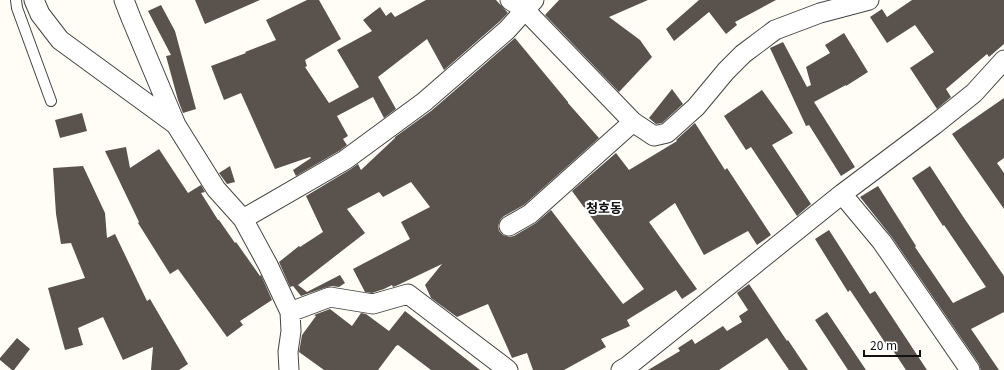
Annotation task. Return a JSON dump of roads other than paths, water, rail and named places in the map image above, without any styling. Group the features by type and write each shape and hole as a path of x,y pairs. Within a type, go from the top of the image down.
{"street":[{"path":"34,0 40,14 60,40 176,125"},
{"path":"124,0 176,125 216,189 242,219 268,265 290,312 291,331 288,352 289,370"},
{"path":"242,219 345,160 424,102 507,30 523,3 633,122 654,136 667,133 696,107 726,71 743,54 775,30 820,13 869,0"},
{"path":"621,370 628,366 842,194 974,93 1004,60"},
{"path":"509,226 530,214 633,122"},
{"path":"842,194 882,242 970,370"},
{"path":"290,312 330,297 374,304 408,294 508,370"}],"lane":[{"path":"16,0 17,8 51,101"}],"district":[{"name":"청호동","path":"604,208"}]}
